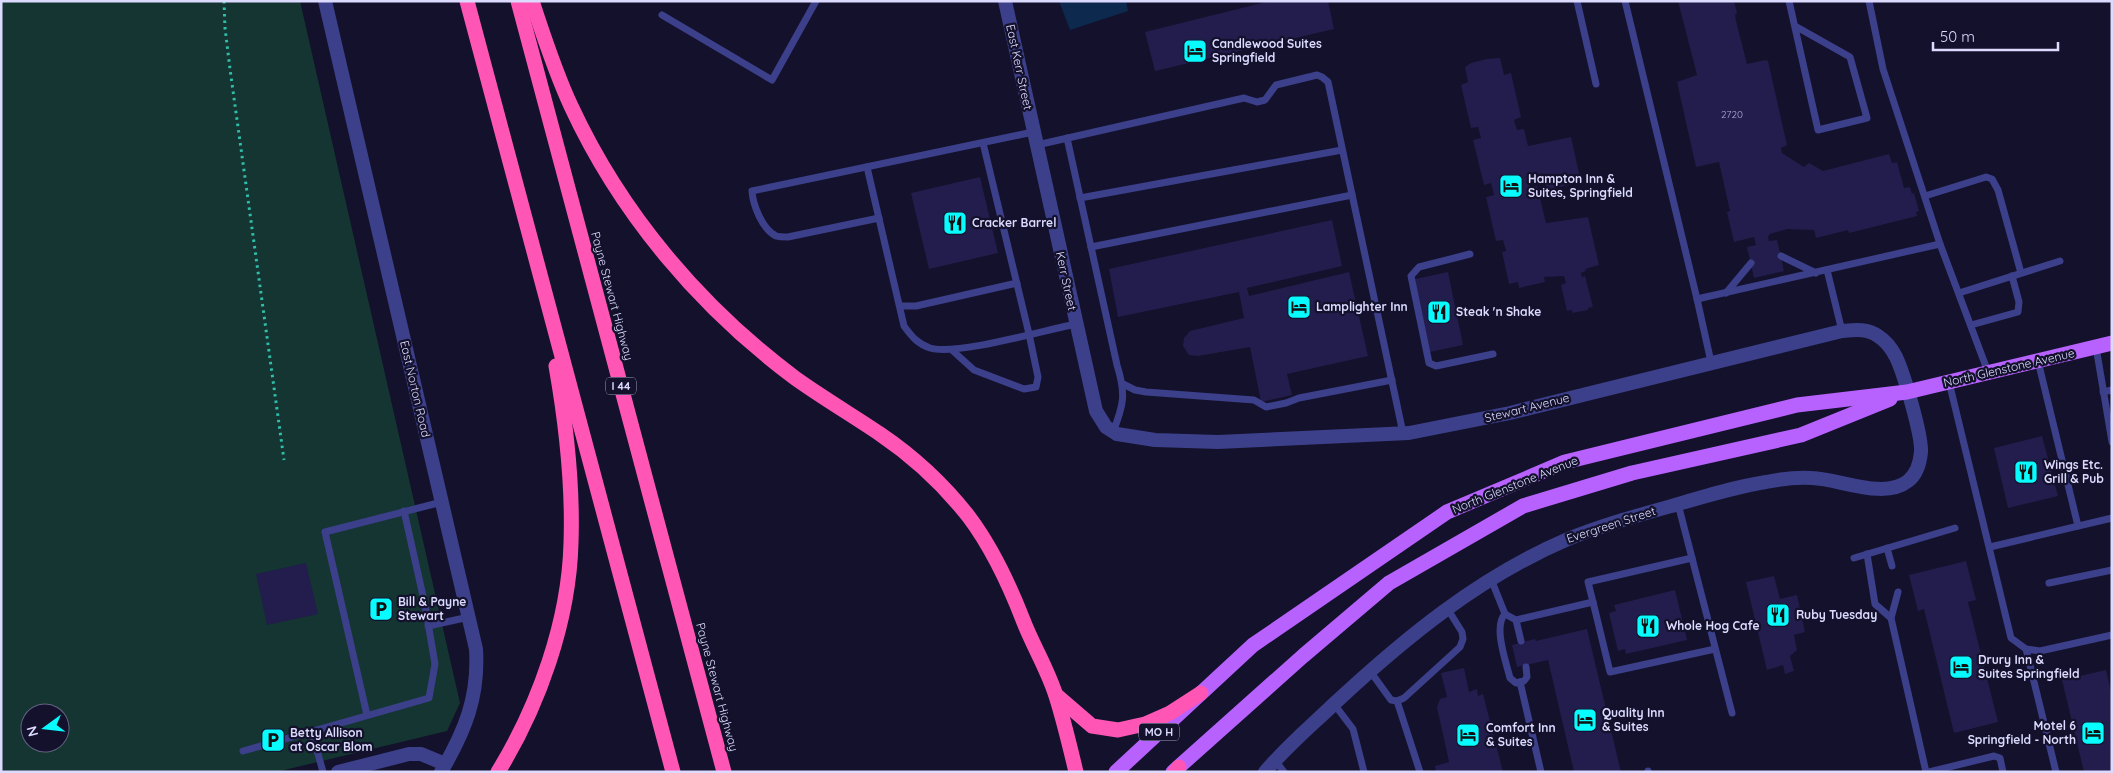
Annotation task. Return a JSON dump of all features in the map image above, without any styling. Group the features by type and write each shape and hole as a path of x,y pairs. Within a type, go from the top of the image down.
{"highway":[{"path":"467,1 673,772"},
{"name":"Payne Stewart Highway","path":"518,1 724,772"},
{"path":"532,1 557,73 586,136 621,196 663,254 712,307 766,356 826,400 900,448 931,475 954,499 983,536 1006,577 1056,695 1076,772"},
{"path":"498,772 526,721 548,662 563,603 571,545 568,468 557,375 541,283 516,186"},
{"path":"1056,695 1092,726 1118,730 1145,724 1170,713 1201,693"}],"main road":[{"name":"North Glenstone Avenue","path":"1116,772 1253,645 1447,512 1565,462 1797,405 1907,392 2112,343"},
{"name":"North Glenstone Avenue","path":"1176,770 1303,656 1390,583 1523,506 1632,473 1801,436 1907,392"}],"street":[{"name":"East Norton Road","path":"325,1 469,617 477,664 474,697 460,736 443,768"},
{"name":"East Kerr Street","path":"1005,1 1035,139"},
{"name":"Kerr Street","path":"1035,139 1096,411 1110,430"},
{"name":"Stewart Avenue","path":"1110,430 1124,437 1186,442 1403,433 1436,429 1510,413 1842,331 1859,330 1869,332 1886,343 1897,359 1907,392"},
{"name":"Evergreen Street","path":"1265,772 1275,760 1334,704 1410,636 1447,608 1490,580 1524,560 1567,540 1612,523 1752,484 1792,479 1828,480 1878,490 1899,486 1915,473 1921,451 1919,434 1907,392"},
{"path":"338,772 409,754 421,754 443,768"}],"lane":[{"path":"662,15 772,80 816,1"},
{"path":"1577,1 1596,84"},
{"path":"1625,1 1711,362"},
{"path":"1788,1 1818,130 1866,118 1850,57 1794,26"},
{"path":"1869,1 1883,69 1940,244 1988,373"},
{"path":"879,218 788,237 776,236 766,228 753,201 752,191 983,143 1067,138 1244,98 1257,102 1265,100 1270,96 1276,85 1317,75 1322,77 1328,82 1403,433"},
{"path":"1067,138 1117,365 1123,384 1122,408 1110,430"},
{"path":"953,351 974,370 1024,389 1036,387 1038,377 1029,334 983,143"},
{"path":"1080,198 1342,150"},
{"path":"867,167 904,326 915,341 931,349 953,351 1076,324"},
{"path":"1925,196 1986,177 1992,179 1998,190 2021,273"},
{"path":"1091,247 1352,195"},
{"path":"1697,299 1940,244"},
{"path":"1470,254 1419,267 1411,276 1428,363 1436,366 1493,354"},
{"path":"1781,256 1816,273"},
{"path":"1958,292 2060,261"},
{"path":"1726,293 1751,263"},
{"path":"1827,270 1842,331"},
{"path":"1971,325 2018,312 2019,302 2012,276"},
{"path":"900,306 916,306 1017,283"},
{"path":"2096,347 2103,392 2109,410 2112,442"},
{"path":"2038,361 2078,526"},
{"path":"1123,384 1135,390 1146,392 1254,400 1266,407 1286,403 1298,398 1392,380"},
{"path":"1949,382 2011,638 2026,648 2040,651 2112,634"},
{"path":"2103,392 2112,390"},
{"path":"367,715 325,532 442,502"},
{"path":"1678,504 1732,713"},
{"path":"243,751 429,698 435,664 404,511"},
{"path":"1990,548 2112,518"},
{"path":"1854,558 1955,528"},
{"path":"1887,548 1892,566"},
{"path":"1867,554 1875,604 1891,618"},
{"path":"1692,558 1588,582 1610,672 1716,649"},
{"path":"2048,584 2112,570"},
{"path":"1490,580 1506,614 1516,620 1593,602"},
{"path":"1898,592 1891,618 1928,772 1994,756 2000,758 2003,772"},
{"path":"1370,671 1391,700 1397,701 1404,698 1460,647 1464,639 1462,632 1447,608"},
{"path":"1506,614 1499,623 1510,678 1516,683 1520,682 1527,677 1526,668"},
{"path":"428,626 469,617"},
{"path":"1516,620 1521,641"},
{"path":"2026,648 2056,772"},
{"path":"1520,682 1541,772"},
{"path":"1397,701 1420,772"},
{"path":"1334,704 1353,728 1364,772"},
{"path":"312,732 323,772"},
{"path":"1275,760 1284,772"}],"path":[{"path":"224,1 224,22 230,69 284,460"}],"green space":[{"path":"1,1 300,1 460,703 447,731 276,772 1,772"}],"water":[{"path":"1059,1 1126,1 1128,11 1070,30"}],"building":[{"name":"Candlewood Suites Springfield","path":"1270,1 1328,1 1334,29 1155,71 1145,32"},
{"path":"1678,1 1734,1 1737,13 1735,15 1736,21 1747,64 1768,61 1787,145 1781,148 1782,153 1804,167 1809,163 1823,171 1889,154 1892,163 1897,162 1904,188 1910,187 1912,194 1914,193 1919,211 1916,212 1917,216 1849,233 1848,230 1816,238 1814,230 1787,229 1770,234 1768,237 1769,241 1777,240 1784,271 1754,278 1747,247 1756,245 1754,237 1734,242 1727,212 1730,211 1719,162 1696,167 1677,82 1697,75"},
{"name":"Hampton Inn & Suites, Springfield","path":"1500,58 1504,75 1511,73 1521,117 1514,120 1517,130 1524,129 1528,146 1571,137 1581,182 1547,190 1545,182 1539,183 1537,172 1527,174 1530,187 1537,186 1546,223 1588,217 1599,265 1585,269 1586,271 1581,273 1582,277 1585,276 1593,307 1588,308 1588,310 1572,313 1572,310 1567,311 1561,285 1566,283 1564,276 1544,277 1545,282 1519,288 1518,282 1509,284 1502,252 1506,251 1503,240 1496,241 1486,197 1494,195 1491,183 1484,185 1473,140 1481,138 1478,127 1471,128 1461,85 1468,82 1465,67 1471,63"},
{"name":"Cracker Barrel","path":"980,177 998,253 929,269 911,193"},
{"name":"Lamplighter Inn","path":"1332,220 1342,266 1247,288 1249,296 1349,272 1368,356 1287,374 1292,395 1261,402 1250,347 1198,356 1189,355 1183,346 1184,338 1190,331 1244,318 1239,292 1118,317 1109,269"},
{"name":"Steak 'n Shake","path":"1448,272 1463,345 1430,352 1415,279"},
{"name":"Wings Etc. Grill & Pub","path":"2042,436 2058,496 2008,508 1994,448"},
{"name":"Drury Inn & Suites Springfield","path":"1966,561 1976,600 1968,602 1998,722 1954,733 1924,609 1918,611 1909,575"},
{"path":"306,563 318,614 267,625 256,574"},
{"name":"Ruby Tuesday","path":"1774,576 1780,599 1797,595 1805,632 1794,635 1797,650 1790,656 1794,671 1785,674 1783,665 1767,670 1746,582"},
{"name":"Whole Hog Cafe","path":"1675,590 1687,640 1626,654 1625,649 1618,651 1609,613 1616,611 1614,605"},
{"name":"Quality Inn & Suites","path":"1587,629 1621,772 1574,772 1548,660 1517,667 1512,645"},
{"name":"Comfort Inn & Suites","path":"1464,668 1469,692 1477,689 1478,696 1483,694 1503,772 1436,772 1435,766 1449,762 1437,707 1440,699 1447,697 1441,673"},
{"name":"Motel 6 Springfield - North","path":"2106,670 2112,695 2112,772 2084,772 2062,680"}],"place":[{"name":"Candlewood Suites Springfield","path":"1195,51"},
{"name":"Hampton Inn & Suites, Springfield","path":"1511,186"},
{"name":"Cracker Barrel","path":"955,223"},
{"name":"Lamplighter Inn","path":"1299,307"},
{"name":"Steak 'n Shake","path":"1439,312"},
{"name":"Wings Etc. Grill & Pub","path":"2026,472"},
{"name":"Bill & Payne Stewart","path":"381,609"},
{"name":"Ruby Tuesday","path":"1778,615"},
{"name":"Whole Hog Cafe","path":"1648,626"},
{"name":"Drury Inn & Suites Springfield","path":"1961,667"},
{"name":"Quality Inn & Suites","path":"1585,720"},
{"name":"Motel 6 Springfield - North","path":"2093,733"},
{"name":"Comfort Inn & Suites","path":"1468,735"},
{"name":"Betty Allison at Oscar Blom","path":"273,740"}]}
